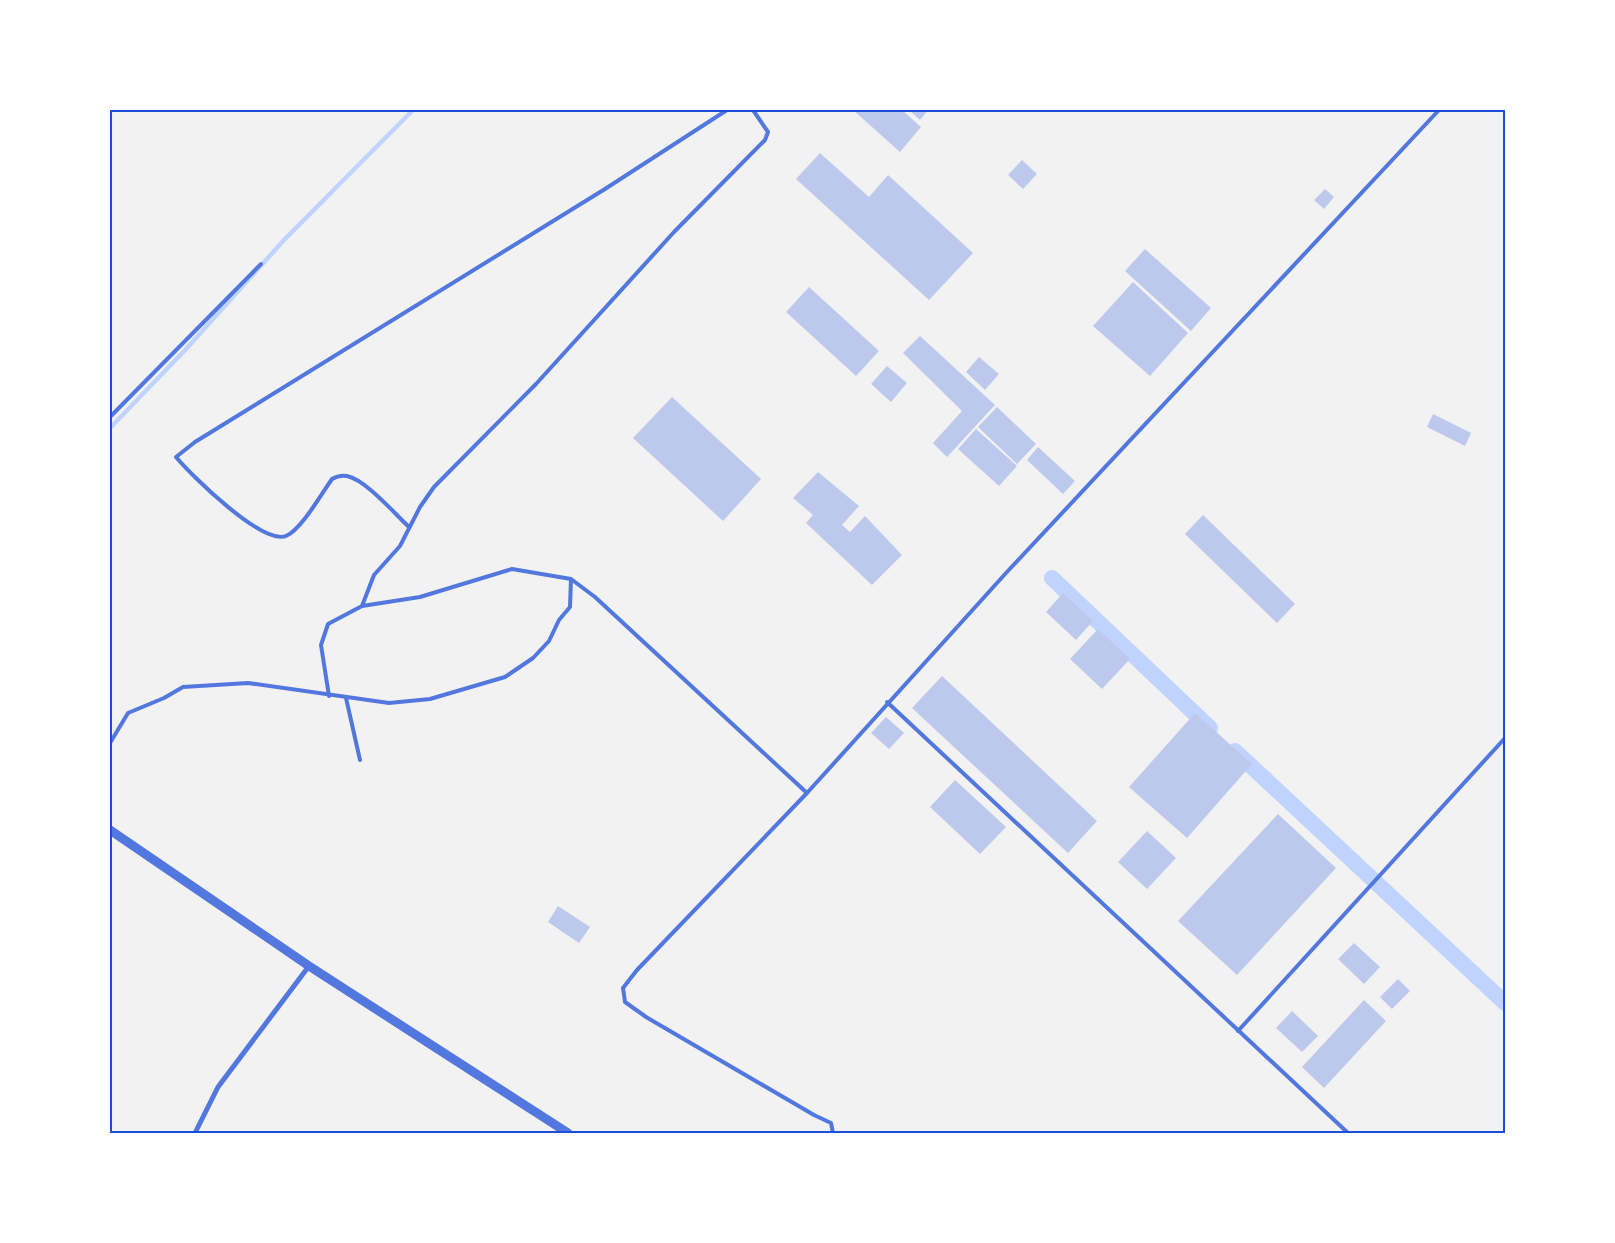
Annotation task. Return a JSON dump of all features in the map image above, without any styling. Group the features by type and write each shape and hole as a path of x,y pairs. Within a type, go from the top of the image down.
{"street":[{"path":"110,830 309,966 568,1133"},
{"path":"195,1133 218,1087 309,966"}],"lane":[{"path":"409,527 361,482 348,476 339,476 332,479 295,531 285,536 269,534 232,510 195,479 176,456 195,442 597,194 727,110"},
{"path":"362,606 374,576 400,546 409,527 434,487 536,384 674,232 765,140 768,132 753,110"},
{"path":"833,1133 831,1122 814,1115 625,1002 623,988 637,970 807,793 887,702 1006,573 1440,110"},
{"path":"110,417 261,264"},
{"path":"329,696 321,646 328,624 362,606 420,597 512,569 571,579 595,597 807,793"},
{"path":"110,743 128,713 164,698 183,687 248,684 389,703 430,699 505,677 518,670 533,658 549,641 559,620 570,607 571,579"},
{"path":"346,698 360,760"},
{"path":"887,702 1348,1133"},
{"path":"1238,1031 1505,738"}],"building":[{"path":"853,110 902,110 921,127 900,152"},
{"path":"909,110 928,110 920,120"},
{"path":"820,153 869,197 888,175 973,253 929,300 796,179"},
{"path":"1022,160 1037,174 1023,189 1008,175"},
{"path":"1325,189 1334,197 1324,209 1314,200"},
{"path":"1145,249 1211,308 1191,331 1125,271"},
{"path":"1133,282 1188,333 1150,376 1093,326"},
{"path":"809,287 879,351 856,376 786,312"},
{"path":"920,336 995,405 947,457 933,443 962,411 903,353"},
{"path":"979,357 999,374 985,390 966,372"},
{"path":"887,366 907,383 891,402 871,384"},
{"path":"672,397 761,479 723,521 633,438"},
{"path":"997,407 1036,444 1017,464 978,427"},
{"path":"1433,414 1471,433 1465,446 1427,427"},
{"path":"976,429 1017,466 999,486 958,449"},
{"path":"1038,447 1075,481 1063,494 1027,460"},
{"path":"818,472 859,506 842,525 850,532 865,516 902,555 872,585 806,523 813,515 793,498"},
{"path":"1203,515 1295,604 1277,623 1185,534"},
{"path":"1063,593 1093,621 1076,640 1046,612"},
{"path":"1098,629 1130,659 1102,689 1070,659"},
{"path":"942,676 1097,821 1068,853 912,708"},
{"path":"1195,713 1252,764 1187,838 1129,787"},
{"path":"886,717 904,733 889,749 871,733"},
{"path":"955,780 1006,827 980,854 930,807"},
{"path":"1278,814 1336,868 1237,975 1178,921"},
{"path":"1147,831 1176,858 1147,889 1118,862"},
{"path":"558,906 590,927 579,943 548,922"},
{"path":"1354,943 1380,967 1364,984 1338,959"},
{"path":"1398,979 1410,991 1392,1009 1380,997"},
{"path":"1364,1000 1386,1021 1324,1088 1302,1067"},
{"path":"1292,1011 1318,1036 1302,1052 1276,1028"}],"waterway":[{"path":"110,428 187,348 284,240 413,110"},
{"path":"1052,578 1210,728"},
{"path":"1235,751 1505,1003"}]}
